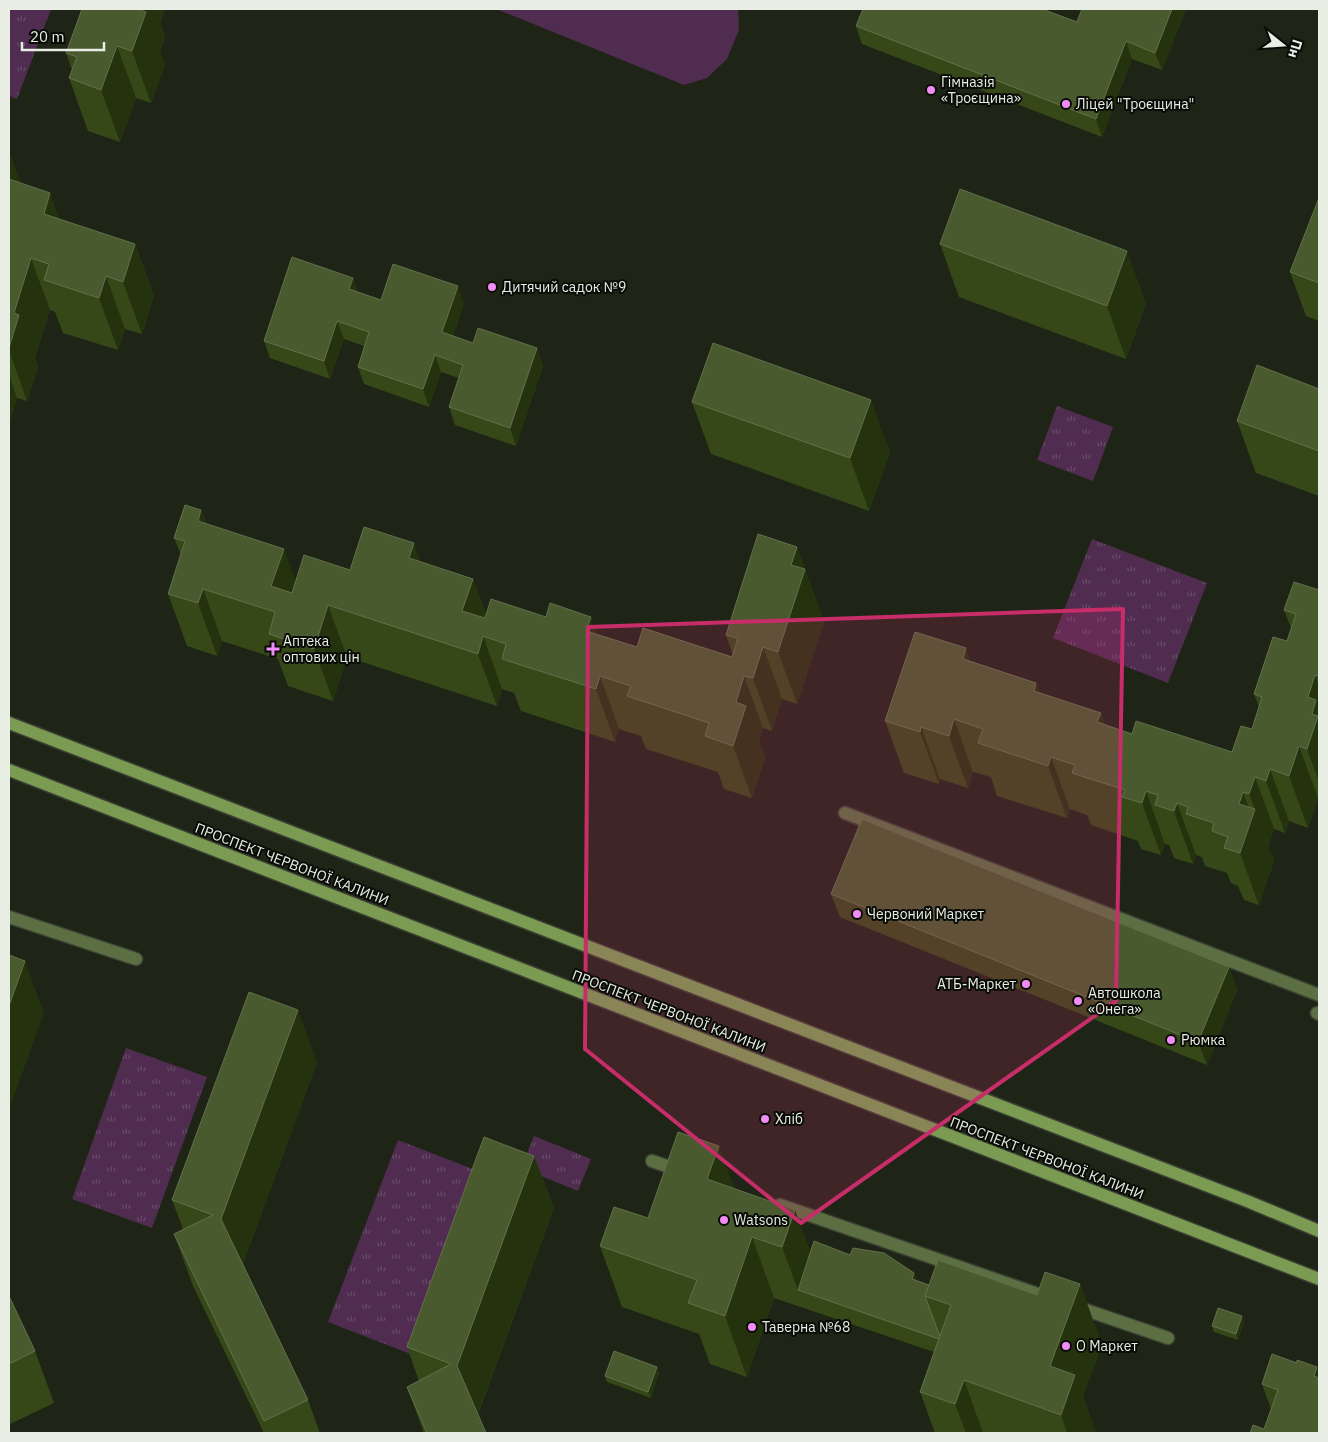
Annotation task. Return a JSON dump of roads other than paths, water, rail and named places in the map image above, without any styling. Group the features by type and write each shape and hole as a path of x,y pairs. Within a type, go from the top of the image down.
{"main road":[{"path":"9,723 1319,1230"},
{"name":"ПРОСПЕКТ ЧЕРВОНОЇ КАЛИНИ","path":"9,770 1319,1279"}],"lane":[{"path":"845,813 1319,995"},
{"path":"9,916 136,959"},
{"path":"652,1161 689,1174"},
{"path":"764,1200 1168,1338"}],"place":[{"name":"Гімназія «Троєщина»","path":"931,90"},
{"name":"Ліцей \"Троєщина\"","path":"1066,104"},
{"name":"Дитячий садок №9","path":"492,287"},
{"name":"Аптека оптових цін","path":"273,649"},
{"name":"Червоний Маркет","path":"857,914"},
{"name":"АТБ-Маркет","path":"1026,984"},
{"name":"Автошкола «Онега»","path":"1078,1001"},
{"name":"Рюмка","path":"1171,1040"},
{"name":"Хліб","path":"765,1119"},
{"name":"Watsons","path":"724,1220"},
{"name":"Таверна №68","path":"752,1327"},
{"name":"О Маркет","path":"1066,1346"}]}
